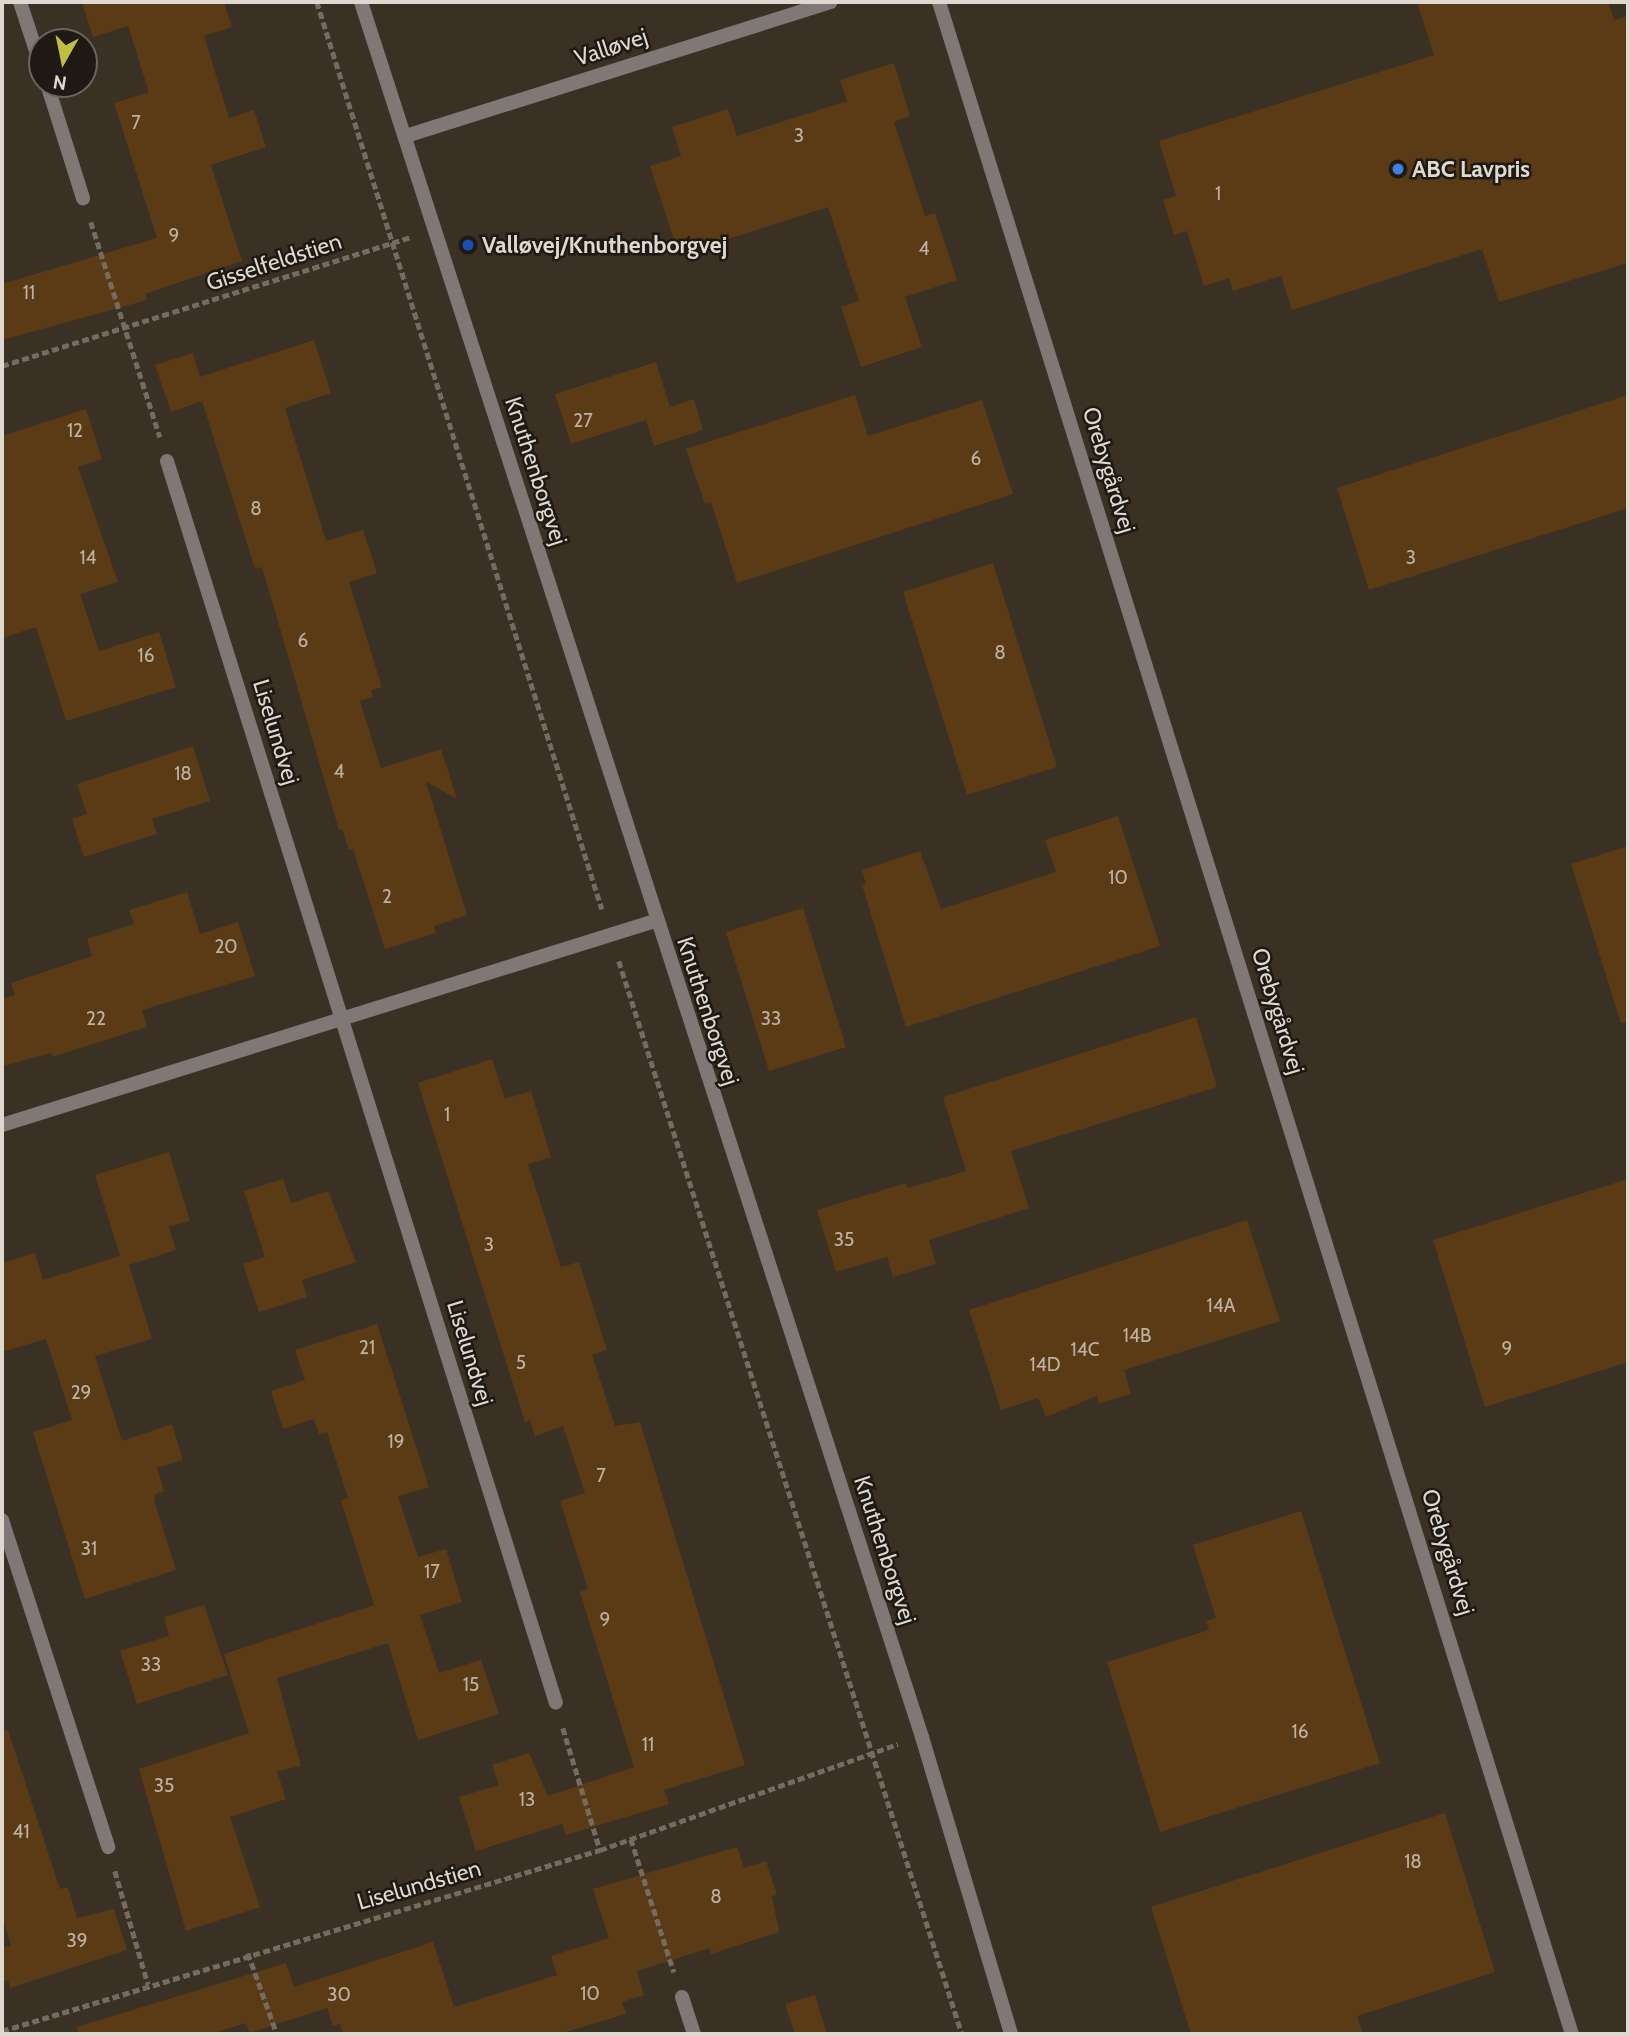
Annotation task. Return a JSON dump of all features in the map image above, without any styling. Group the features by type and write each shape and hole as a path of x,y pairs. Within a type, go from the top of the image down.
{"street":[{"path":"20,2 29,28"},
{"name":"Knuthenborgvej","path":"361,2 655,921 922,1737 1011,2034"},
{"name":"Valløvej","path":"406,136 830,2"},
{"name":"Orebygårdvej","path":"939,2 1572,2034"},
{"path":"51,98 83,198"},
{"name":"Liselundvej","path":"167,461 556,1703"},
{"path":"2,1125 341,1017 611,937 655,921"},
{"path":"2,1520 108,1847"},
{"path":"682,1997 694,2034"}],"path":[{"path":"317,2 611,937 962,2034"},
{"path":"83,198 167,461"},
{"name":"Gisselfeldstien","path":"2,366 435,229"},
{"path":"556,1703 600,1850"},
{"name":"Liselundstien","path":"2,2031 248,1953 600,1850 872,1752 922,1737"},
{"path":"631,1839 682,1997"},
{"path":"108,1847 148,1984"},
{"path":"248,1953 277,2034"}],"building":[{"path":"82,2 224,2 232,27 204,36 229,118 254,110 266,147 211,165 242,261 145,294 147,300 2,340 2,284 157,238 114,103 149,92 128,26 98,35 98,28 90,28"},
{"name":"ABC Lavpris","path":"1417,2 1608,2 1614,20 1628,16 1628,263 1499,302 1482,249 1292,310 1281,276 1233,291 1229,278 1204,286 1187,231 1174,235 1163,200 1176,196 1159,141 1434,55"},
{"path":"894,63 910,116 894,122 925,216 935,213 957,280 905,297 922,347 861,367 841,307 859,301 828,207 679,255 650,166 681,156 672,127 728,109 737,136 847,101 840,80"},
{"path":"314,340 331,393 285,408 326,541 363,530 377,573 349,582 382,687 371,690 373,697 360,701 381,768 441,749 457,799 426,782 467,915 434,926 436,933 385,949 353,849 349,850 342,829 339,830 262,567 255,569 202,401 171,412 155,365 193,353 200,377"},
{"path":"656,362 670,407 694,399 703,430 654,446 646,420 571,444 555,394"},
{"path":"855,395 868,436 982,400 1013,494 737,583 711,502 705,504 686,449"},
{"path":"1628,395 1628,508 1369,590 1337,488"},
{"path":"86,409 102,459 78,467 118,582 80,594 99,651 159,632 176,687 66,721 36,627 2,638 2,436"},
{"path":"993,563 1057,767 967,795 903,592"},
{"path":"193,746 210,801 152,819 157,834 84,857 72,819 87,814 77,784"},
{"path":"1118,816 1160,946 906,1027 862,885 866,884 862,870 920,851 941,909 1056,872 1045,840"},
{"path":"1628,846 1628,1022 1621,1023 1571,864"},
{"path":"187,892 200,934 238,922 255,976 142,1010 147,1027 52,1057 51,1053 2,1066 2,999 15,995 11,983 92,956 87,939 134,924 129,910"},
{"path":"803,908 846,1047 769,1071 726,932"},
{"path":"1196,1017 1217,1087 1011,1151 1029,1208 929,1240 936,1264 893,1277 887,1257 836,1272 817,1210 906,1183 908,1188 966,1171 943,1097"},
{"path":"492,1059 505,1099 531,1091 551,1157 528,1164 561,1267 579,1262 607,1350 592,1355 615,1426 640,1422 745,1765 664,1790 669,1804 566,1835 562,1824 476,1851 459,1797 499,1785 492,1765 529,1753 548,1796 634,1767 580,1592 588,1589 560,1501 585,1493 563,1426 535,1436 530,1420 525,1422 418,1083"},
{"path":"169,1152 190,1221 169,1227 176,1250 129,1265 152,1339 95,1356 122,1441 172,1424 183,1460 157,1468 164,1491 155,1494 154,1500 176,1570 85,1599 33,1432 72,1420 46,1339 2,1352 2,1263 35,1253 43,1280 120,1256 95,1175"},
{"path":"283,1179 291,1203 328,1191 356,1262 302,1280 307,1297 259,1312 243,1264 265,1257 244,1191"},
{"path":"1628,1179 1628,1362 1485,1407 1433,1240"},
{"path":"1247,1220 1280,1321 1124,1370 1131,1394 1099,1403 1097,1396 1046,1417 1038,1398 1001,1410 969,1310"},
{"path":"377,1324 429,1487 398,1496 418,1557 446,1549 462,1602 420,1615 439,1673 481,1660 499,1714 418,1740 388,1643 277,1678 301,1766 277,1771 286,1799 230,1817 260,1907 186,1931 139,1769 249,1733 224,1654 374,1605 341,1500 348,1498 327,1432 319,1434 314,1419 283,1429 271,1391 305,1380 295,1350"},
{"path":"1301,1511 1380,1763 1160,1832 1107,1662 1209,1630 1206,1621 1216,1618 1193,1545"},
{"path":"204,1605 228,1675 137,1704 120,1651 169,1636 164,1617"},
{"path":"8,1730 60,1889 68,1887 77,1918 114,1909 127,1950 10,1988 8,1980 2,1982 2,1948 11,1946 2,1916 2,1731"},
{"path":"1445,1813 1495,1972 1357,2016 1363,2034 1191,2034 1151,1907"},
{"path":"737,1847 744,1868 766,1861 777,1895 772,1896 779,1932 711,1954 709,1948 637,1971 644,1995 622,2002 626,2014 559,2034 343,2034 340,2024 333,2026 327,2008 249,2033 246,2023 211,2034 78,2034 77,2027 286,1963 294,1987 433,1942 454,2007 557,1975 551,1956 609,1938 593,1889"},
{"path":"815,1995 827,2034 795,2034 785,2004"}],"place":[{"name":"ABC Lavpris","path":"1398,169"},
{"name":"Valløvej/Knuthenborgvej","path":"468,245"}]}
